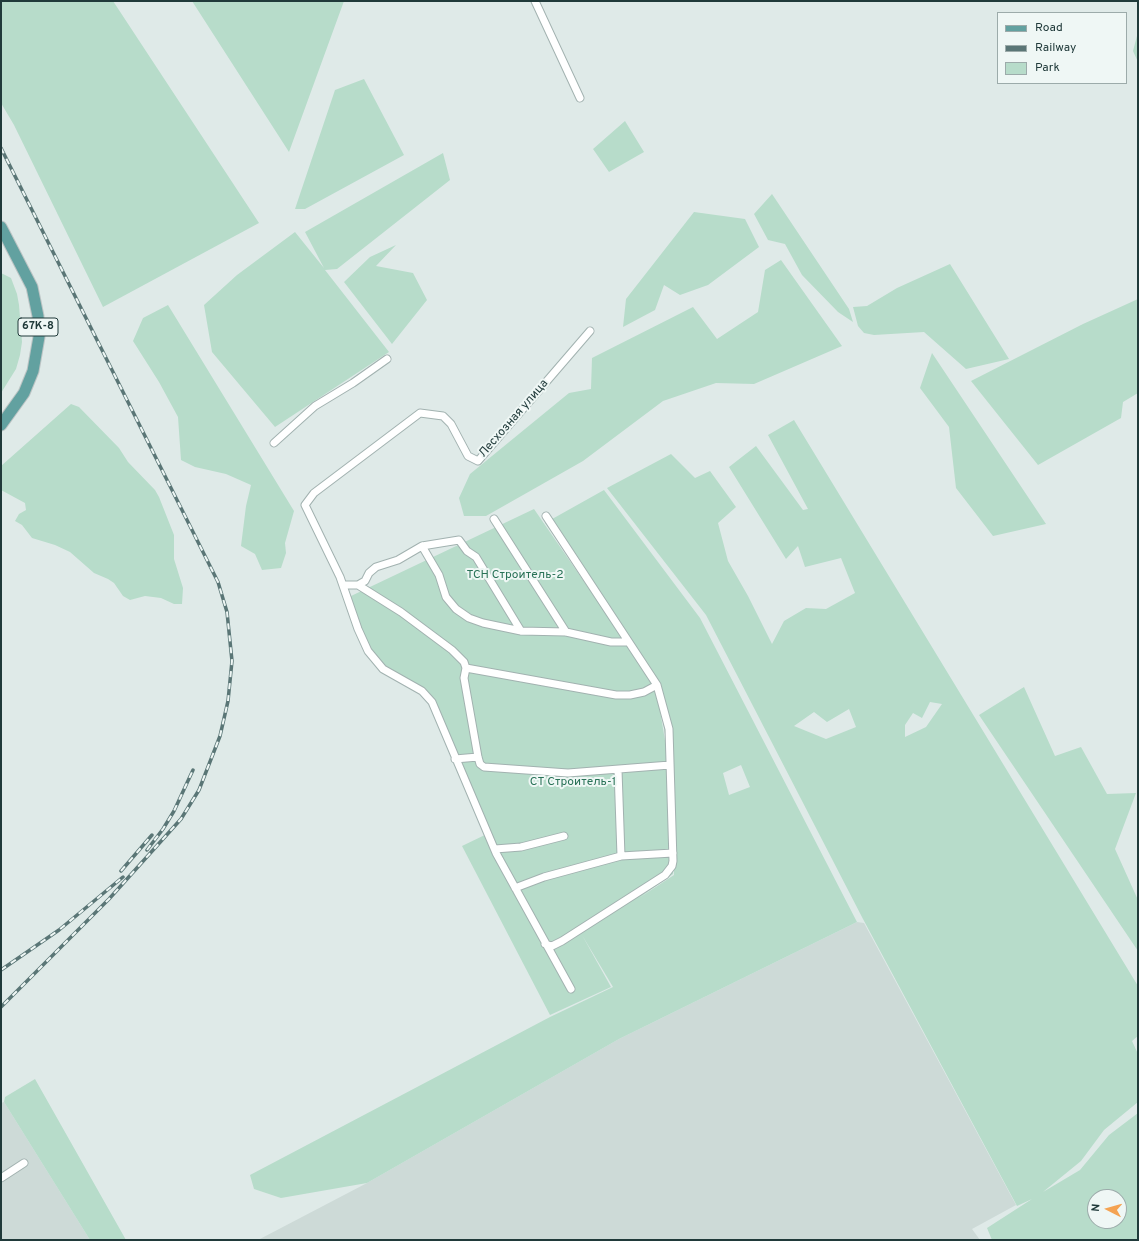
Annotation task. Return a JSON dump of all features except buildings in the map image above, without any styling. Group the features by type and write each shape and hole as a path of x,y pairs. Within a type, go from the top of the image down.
{"main road":[{"name":"67К-8","path":"1,227 32,287 38,316 39,337 33,371 26,388 1,426"},
{"name":"67К-8","path":"1,240 27,293 31,319 32,340 23,376 14,396 1,415"}],"street":[{"path":"535,1 580,98"},
{"name":"Лесхозная улица","path":"343,585 305,506 314,493 420,413 443,416 451,424 468,456 478,461 590,331"},
{"path":"274,443 315,406 353,383 387,359"},
{"path":"545,944 552,946 562,941 665,875 672,866 673,853 669,729 657,685 627,642 546,516"},
{"path":"494,519 566,632"},
{"path":"521,631 476,557 467,551 459,540 422,546 398,560 376,567 369,573 365,581 358,585 343,585 358,629 368,651 383,669 422,691 432,702 454,759 495,849 545,944 571,989"},
{"path":"422,546 439,575 446,597 456,609 469,618 483,623 521,631 566,632 611,642 627,642"},
{"path":"358,585 401,612 452,650 464,662 466,668 464,678 480,764 493,769 568,773 670,765"},
{"path":"466,668 616,695 630,695 644,692 657,685"},
{"path":"454,759 478,757"},
{"path":"618,770 621,856"},
{"path":"495,849 521,847 564,836"},
{"path":"515,888 544,877 621,856 673,853"},
{"path":"1,1178 24,1163"}],"shaded area":[{"path":"857,922 864,923 1016,1205 972,1229 980,1240 258,1240 367,1183 619,1039"},
{"path":"4,1102 90,1240 1,1240 1,1103"}],"green space":[{"path":"1,1 113,1 259,223 103,307 14,125 1,103"},
{"path":"192,1 344,1 289,152"},
{"path":"1138,32 1138,62 1133,51"},
{"path":"364,79 404,155 305,209 295,209 335,90"},
{"path":"625,121 644,152 609,172 593,149"},
{"path":"443,153 450,180 337,269 325,270 389,352 275,427 212,352 204,305 237,275 295,232 324,268 305,232"},
{"path":"772,194 849,309 853,322 838,312 802,275 785,244 768,240 754,214"},
{"path":"694,212 745,219 759,247 708,285 680,295 664,285 655,310 623,327 626,299"},
{"path":"396,245 376,266 413,273 427,300 392,344 344,282 370,257"},
{"path":"781,260 842,346 754,384 716,383 663,401 583,461 486,516 464,516 459,498 470,474 569,393 591,389 592,358 693,307 717,339 758,312 765,270"},
{"path":"950,264 1009,359 966,369 924,332 874,335 864,333 858,326 853,307 867,306 897,288"},
{"path":"1,273 11,278 17,294 22,342 16,369 1,393"},
{"path":"1138,299 1138,393 1123,402 1121,418 1038,465 971,381 1083,324"},
{"path":"168,305 294,511 285,543 286,553 281,568 262,570 255,554 241,546 246,506 251,485 226,474 195,467 181,460 178,417 159,382 133,341 143,318"},
{"path":"932,353 1046,524 993,536 956,488 949,427 920,388"},
{"path":"71,404 79,407 119,448 128,462 155,490 159,497 174,535 174,559 183,588 182,604 174,604 161,598 145,596 130,600 123,596 114,583 94,573 70,552 55,545 32,538 22,525 15,521 19,514 26,510 25,503 1,490 1,466"},
{"path":"794,420 1138,986 1138,1036 1132,1041 1138,1054 1138,1102 1104,1130 1081,1161 1043,1192 1080,1170 1109,1135 1138,1113 1138,1240 992,1240 987,1228 1032,1199 1017,1206 863,919 706,615 607,488 671,454 695,478 710,471 736,507 718,523 728,561 748,596 772,644 784,621 806,608 826,609 855,593 841,558 805,567 798,546 786,559 729,467 756,446 803,510 808,509 768,435","holes":["930,702 942,704 926,727 905,737 905,725 913,713 922,718","849,709 856,727 826,739 794,726 814,712 827,722"]},
{"path":"604,490 700,618 857,922 619,1039 367,1183 281,1198 254,1189 250,1175 550,1017 613,987 582,935 611,987 550,1015 462,846 489,833 457,760 480,758 466,678 467,667 465,662 453,649 424,628 451,651 465,668 463,678 477,756 456,758 433,702 422,689 384,669 369,650 358,628 351,596 534,509 625,641 611,641 567,631 522,630 484,623 470,617 457,608 447,595 445,598 455,610 468,619 483,625 522,632 567,634 611,644 627,643 656,687 669,764 673,874 639,898 674,875 670,765 657,685 626,636 545,523","holes":["741,765 750,787 729,795 723,773"]},
{"path":"1024,687 1055,756 1081,747 1107,794 1136,793 1115,849 1138,900 1138,951 979,715"},
{"path":"35,1079 126,1240 90,1240 4,1102 5,1097"}],"railway":[{"path":"1,148 218,582 227,612 232,661 228,701 220,736 199,790 181,819 109,899 1,1007"},
{"path":"147,850 163,829 174,811 193,770"},
{"path":"121,871 152,835"},
{"path":"1,970 59,930 123,877"}],"park label":[{"name":"ТСН Строитель-2","path":"515,576"},
{"name":"СТ Строитель-1","path":"573,783"}]}
